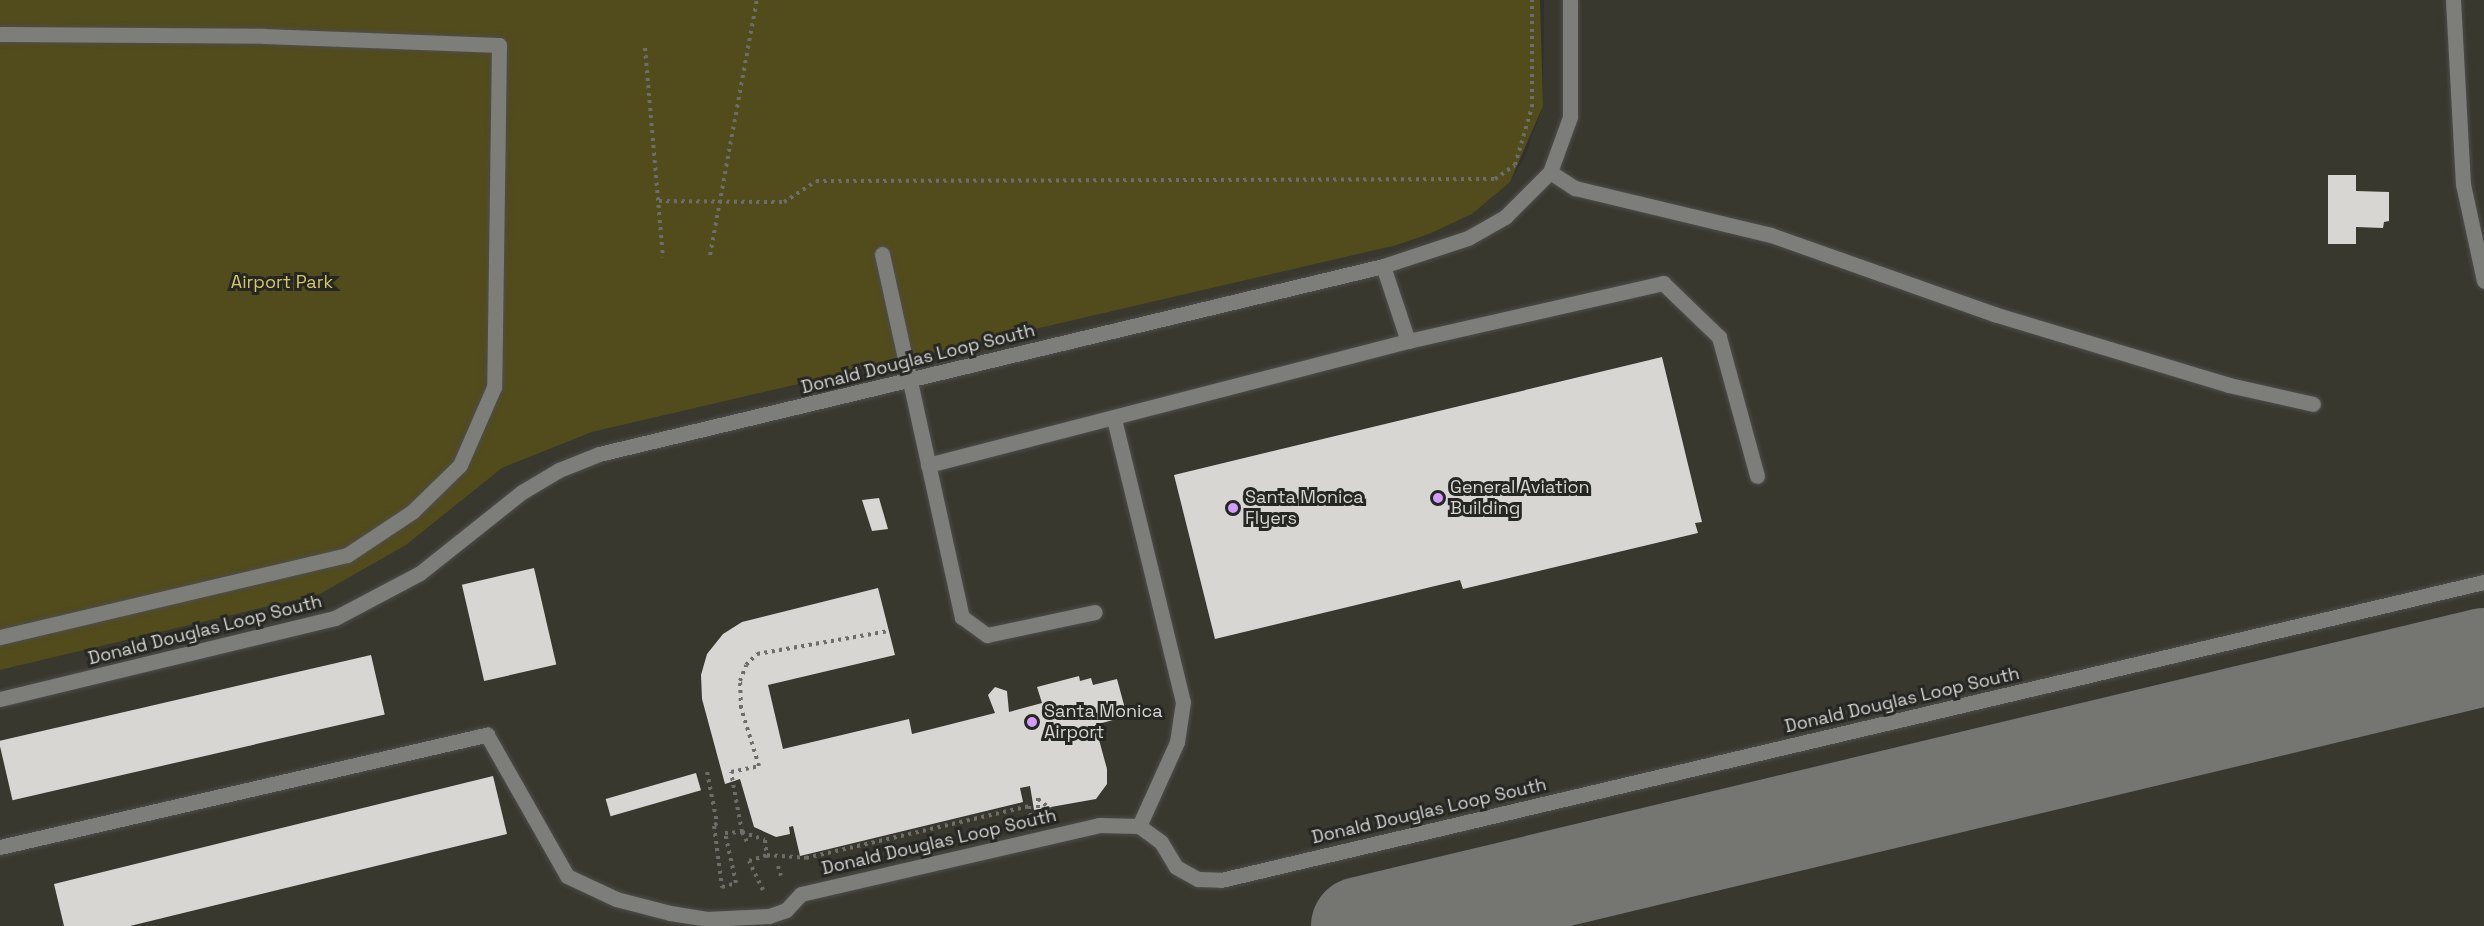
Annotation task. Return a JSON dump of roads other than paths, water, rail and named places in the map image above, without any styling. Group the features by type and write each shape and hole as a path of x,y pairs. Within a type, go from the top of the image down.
{"street":[{"name":"Donald Douglas Loop South","path":"0,699 335,618 420,573 522,492 559,470 599,454 910,382 1383,266 1468,238 1505,217 1550,172 1570,117 1570,0"},
{"path":"2453,0 2463,184 2484,281"},
{"path":"0,34 264,36 499,45 494,387 460,465 412,512 347,555 0,638"},
{"path":"1550,172 1575,188 1771,235 1995,314 2229,385 2313,404"},
{"path":"882,254 962,617 987,635 1095,612"},
{"path":"1383,266 1408,341"},
{"path":"928,465 1114,419 1408,341 1663,283 1719,337 1756,476"},
{"path":"1114,419 1183,702 1177,742 1139,826"},
{"name":"Donald Douglas Loop South","path":"0,847 487,735 567,876 616,899 706,919 769,916 786,910 801,894 1099,825 1139,826 1161,842 1176,867 1198,879 1221,880 2484,582"}],"place":[{"name":"General Aviation Building","path":"1438,498"},
{"name":"Santa Monica Flyers","path":"1233,508"},
{"name":"Santa Monica Airport","path":"1032,722"}],"park label":[{"name":"Airport Park","path":"282,282"}]}
